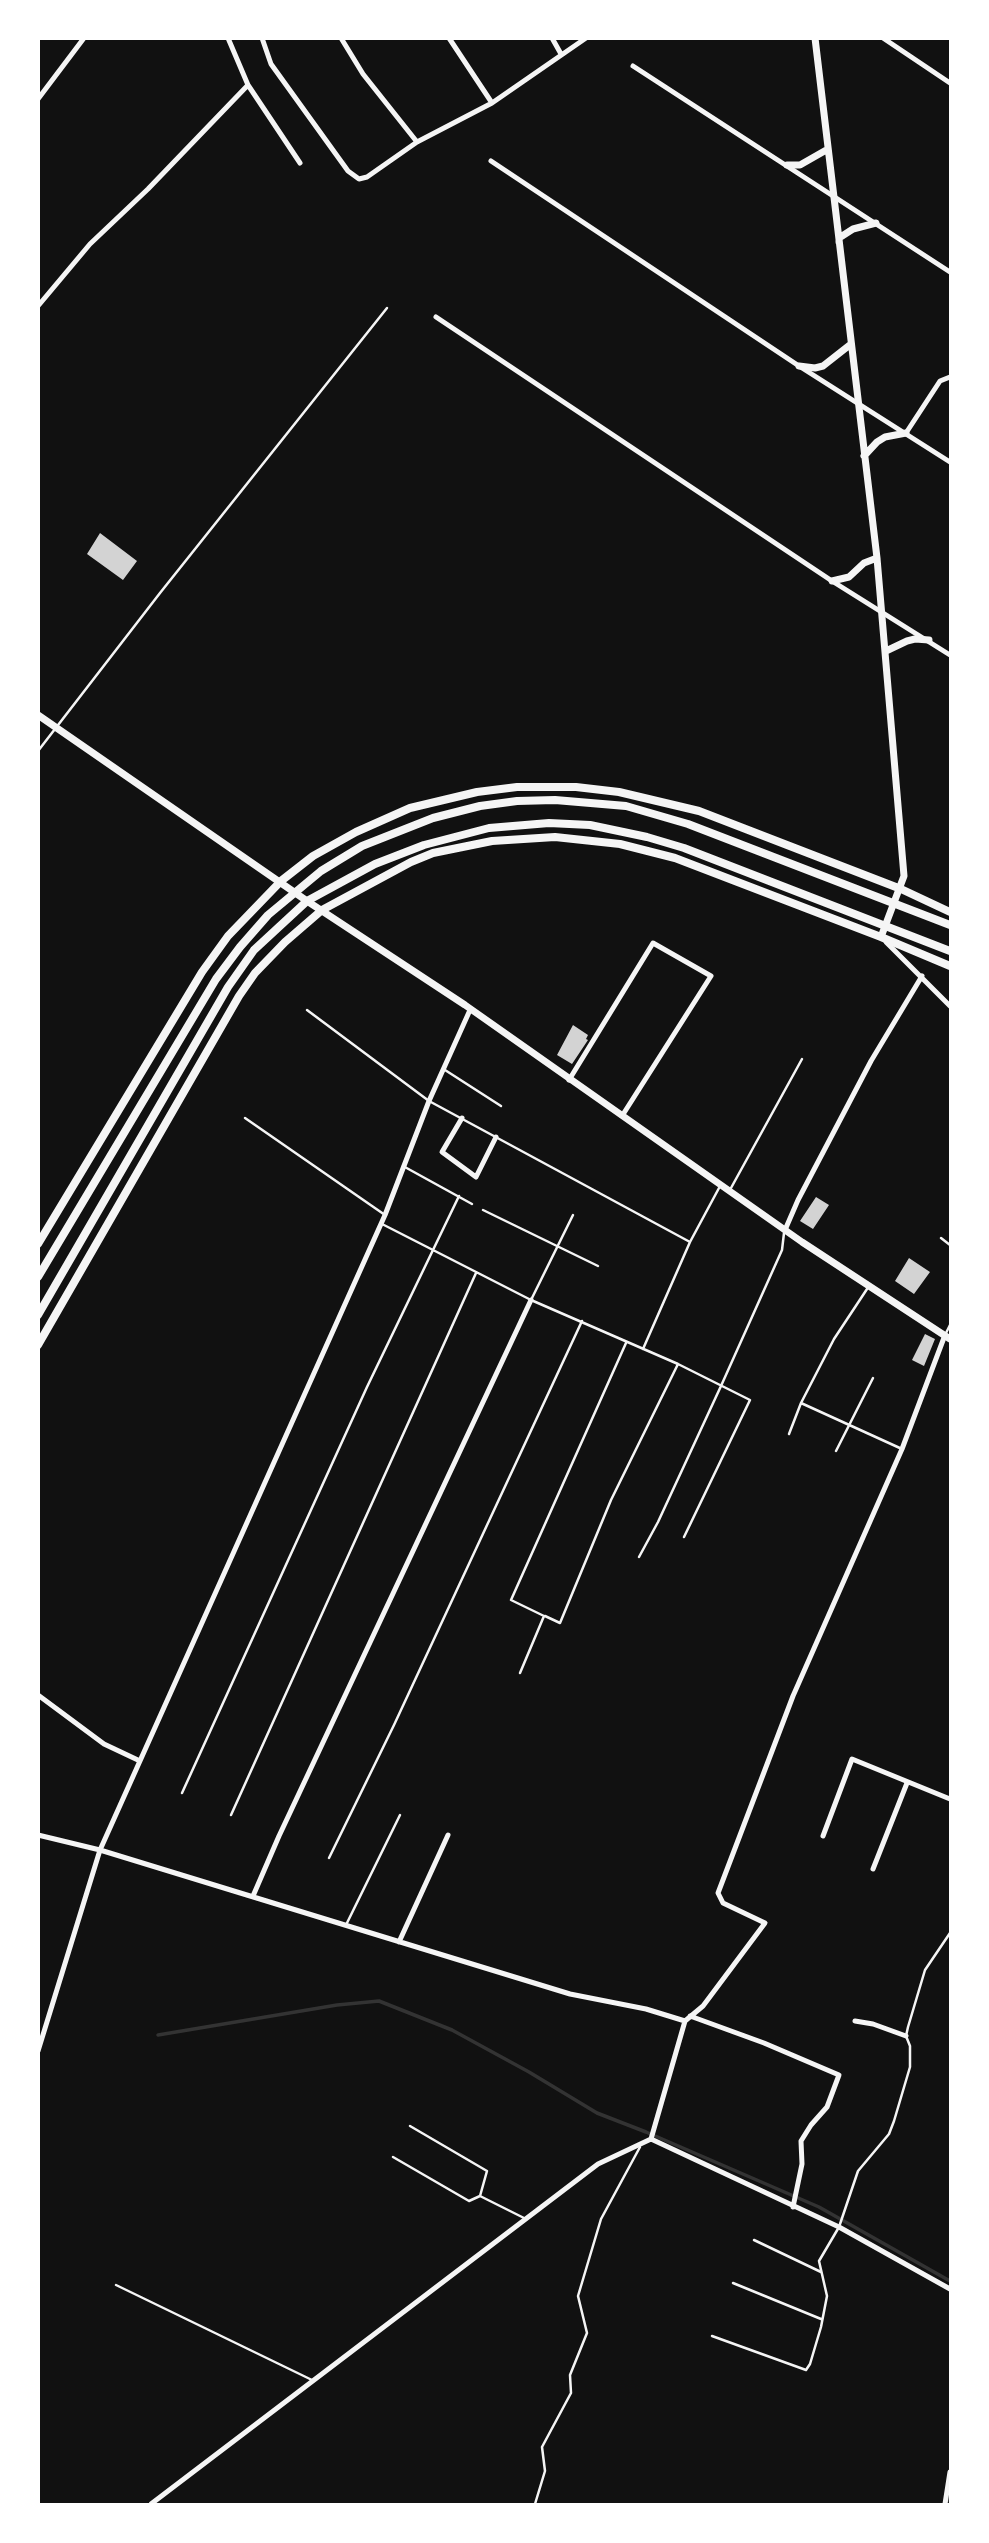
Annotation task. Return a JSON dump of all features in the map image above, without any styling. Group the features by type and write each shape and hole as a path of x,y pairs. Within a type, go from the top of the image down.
{"main road":[{"path":"38,1244 202,972 228,936 281,881 313,856 356,832 410,808 477,792 517,787 576,787 620,792 699,811 901,890 950,912"},
{"path":"38,1277 216,979 268,915 321,871 362,846 433,818 480,806 555,800 626,806 688,824 950,925"},
{"path":"38,1315 228,987 254,950 307,901 375,864 424,845 489,828 549,823 590,825 647,837 736,867 950,951"},
{"path":"38,1345 239,996 256,974 285,942 322,910 381,877 433,853 492,841 555,837 620,844 675,858 950,966"}],"street":[{"path":"38,99 84,38"},
{"path":"229,38 248,85 300,163"},
{"path":"341,38 363,74 417,142"},
{"path":"449,38 492,103"},
{"path":"552,38 561,54"},
{"path":"264,39 271,64 348,171 359,179 367,177 417,142 492,103 586,38"},
{"path":"815,38 877,558 904,876 901,890 881,937 950,1006"},
{"path":"883,38 950,83"},
{"path":"634,66 950,272"},
{"path":"38,306 90,244 148,189 248,85"},
{"path":"788,165 800,165 828,149"},
{"path":"491,161 799,366 950,462"},
{"path":"839,243 839,237 853,229 876,223"},
{"path":"436,317 832,581 950,655"},
{"path":"799,366 823,366 851,344"},
{"path":"864,456 885,437 906,433 940,382 950,377"},
{"path":"832,581 849,577 864,562 877,558"},
{"path":"886,651 906,641 929,640"},
{"path":"38,715 470,1010 785,1230 948,1337 902,1449 793,1696 718,1893 723,1903 765,1923 703,2006 687,2019 652,2139"},
{"path":"569,1080 653,943 711,976 622,1116"},
{"path":"785,1230 871,1061 922,976"},
{"path":"38,2051 100,1850 381,1223 442,1069 470,1010"},
{"path":"462,1118 442,1152 476,1177 496,1137"},
{"path":"253,1896 531,1300"},
{"path":"38,1695 104,1744 140,1761"},
{"path":"823,1836 852,1759 950,1799"},
{"path":"873,1869 907,1783"},
{"path":"38,1835 100,1850 570,1994 687,2019 764,2043 839,2075 827,2107 811,2124 801,2141 802,2164 793,2207"},
{"path":"399,1942 448,1835"},
{"path":"855,2021 873,2024 906,2036"},
{"path":"151,2504 315,2382 353,2350 598,2164 652,2139 839,2227 950,2288"},
{"path":"945,2504 950,2472"}],"lane":[{"path":"38,751 387,308"},
{"path":"307,1010 429,1101 690,1242"},
{"path":"729,1191 802,1059"},
{"path":"442,1069 501,1106"},
{"path":"245,1118 384,1215"},
{"path":"403,1166 472,1204"},
{"path":"643,1349 690,1242 721,1185"},
{"path":"181,1793 459,1196"},
{"path":"483,1210 598,1266"},
{"path":"531,1300 573,1215"},
{"path":"381,1223 531,1300 678,1364 750,1400 684,1537"},
{"path":"639,1557 658,1522 782,1250 785,1230"},
{"path":"941,1238 950,1244"},
{"path":"230,1815 476,1273"},
{"path":"789,1434 834,1339 869,1285"},
{"path":"329,1858 400,1713 582,1321"},
{"path":"948,1337 950,1325"},
{"path":"626,1343 511,1600 560,1623 611,1500 678,1364"},
{"path":"836,1451 873,1378"},
{"path":"802,1402 902,1449"},
{"path":"520,1673 544,1616"},
{"path":"346,1926 400,1815"},
{"path":"712,2336 806,2370 823,2319 827,2296 819,2261 839,2227 859,2171 889,2134 910,2067 910,2046 906,2036 925,1970 950,1933"},
{"path":"393,2157 469,2201 480,2196 487,2171 410,2126"},
{"path":"535,2504 545,2471 541,2447 571,2393 570,2375 587,2333 578,2296 601,2219 642,2143"},
{"path":"480,2196 526,2219"},
{"path":"754,2240 821,2272"},
{"path":"733,2283 823,2319"},
{"path":"116,2285 315,2382"}],"building":[{"path":"100,533 137,561 123,580 87,554"},
{"path":"573,1025 588,1035 588,1040 572,1064 557,1055"},
{"path":"816,1197 829,1205 813,1229 800,1221"},
{"path":"909,1258 930,1272 914,1294 895,1281"},
{"path":"925,1334 935,1339 924,1366 912,1360"}],"waterway":[{"path":"158,2035 337,2005 379,2001 452,2030 597,2113 819,2207 950,2281"},
{"path":"949,2501 950,2495"}]}
